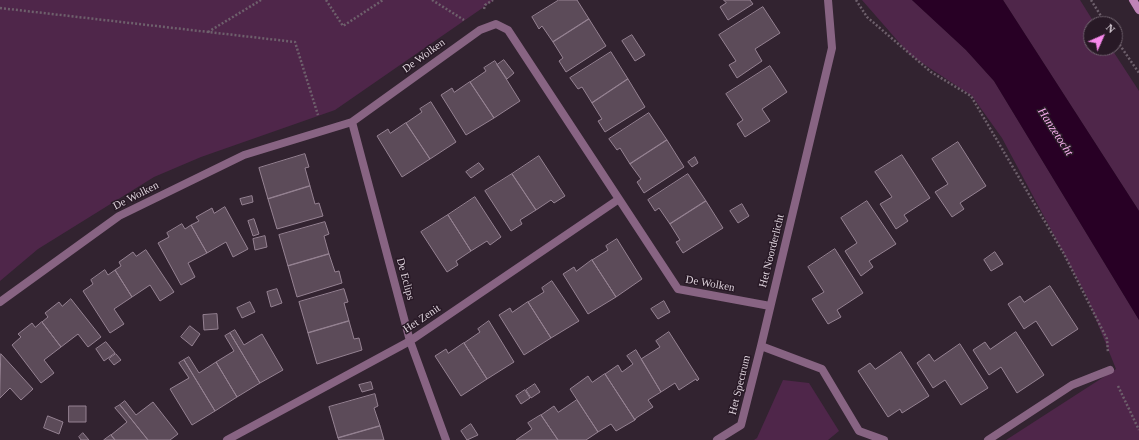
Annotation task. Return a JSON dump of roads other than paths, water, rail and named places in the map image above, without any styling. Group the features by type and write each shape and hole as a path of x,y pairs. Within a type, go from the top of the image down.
{"main road":[{"path":"1133,0 1139,10"}],"street":[{"name":"Het Noorderlicht","path":"760,346 832,48 828,0"},
{"name":"De Wolken","path":"0,302 119,216 244,155 352,122 480,30 496,24 508,30 678,290 770,306"},
{"name":"De Eclips","path":"352,122 410,341 446,440"},
{"name":"Het Zenit","path":"227,440 410,341 619,198"},
{"name":"Het Spectrum","path":"717,440 741,425 760,346"},
{"path":"760,346 822,369 859,431 884,440"},
{"path":"988,440 1072,385 1110,370"}],"water":[{"name":"Hanzetocht","path":"912,0 1003,0 1139,211 1139,320 994,81 966,50"}]}
